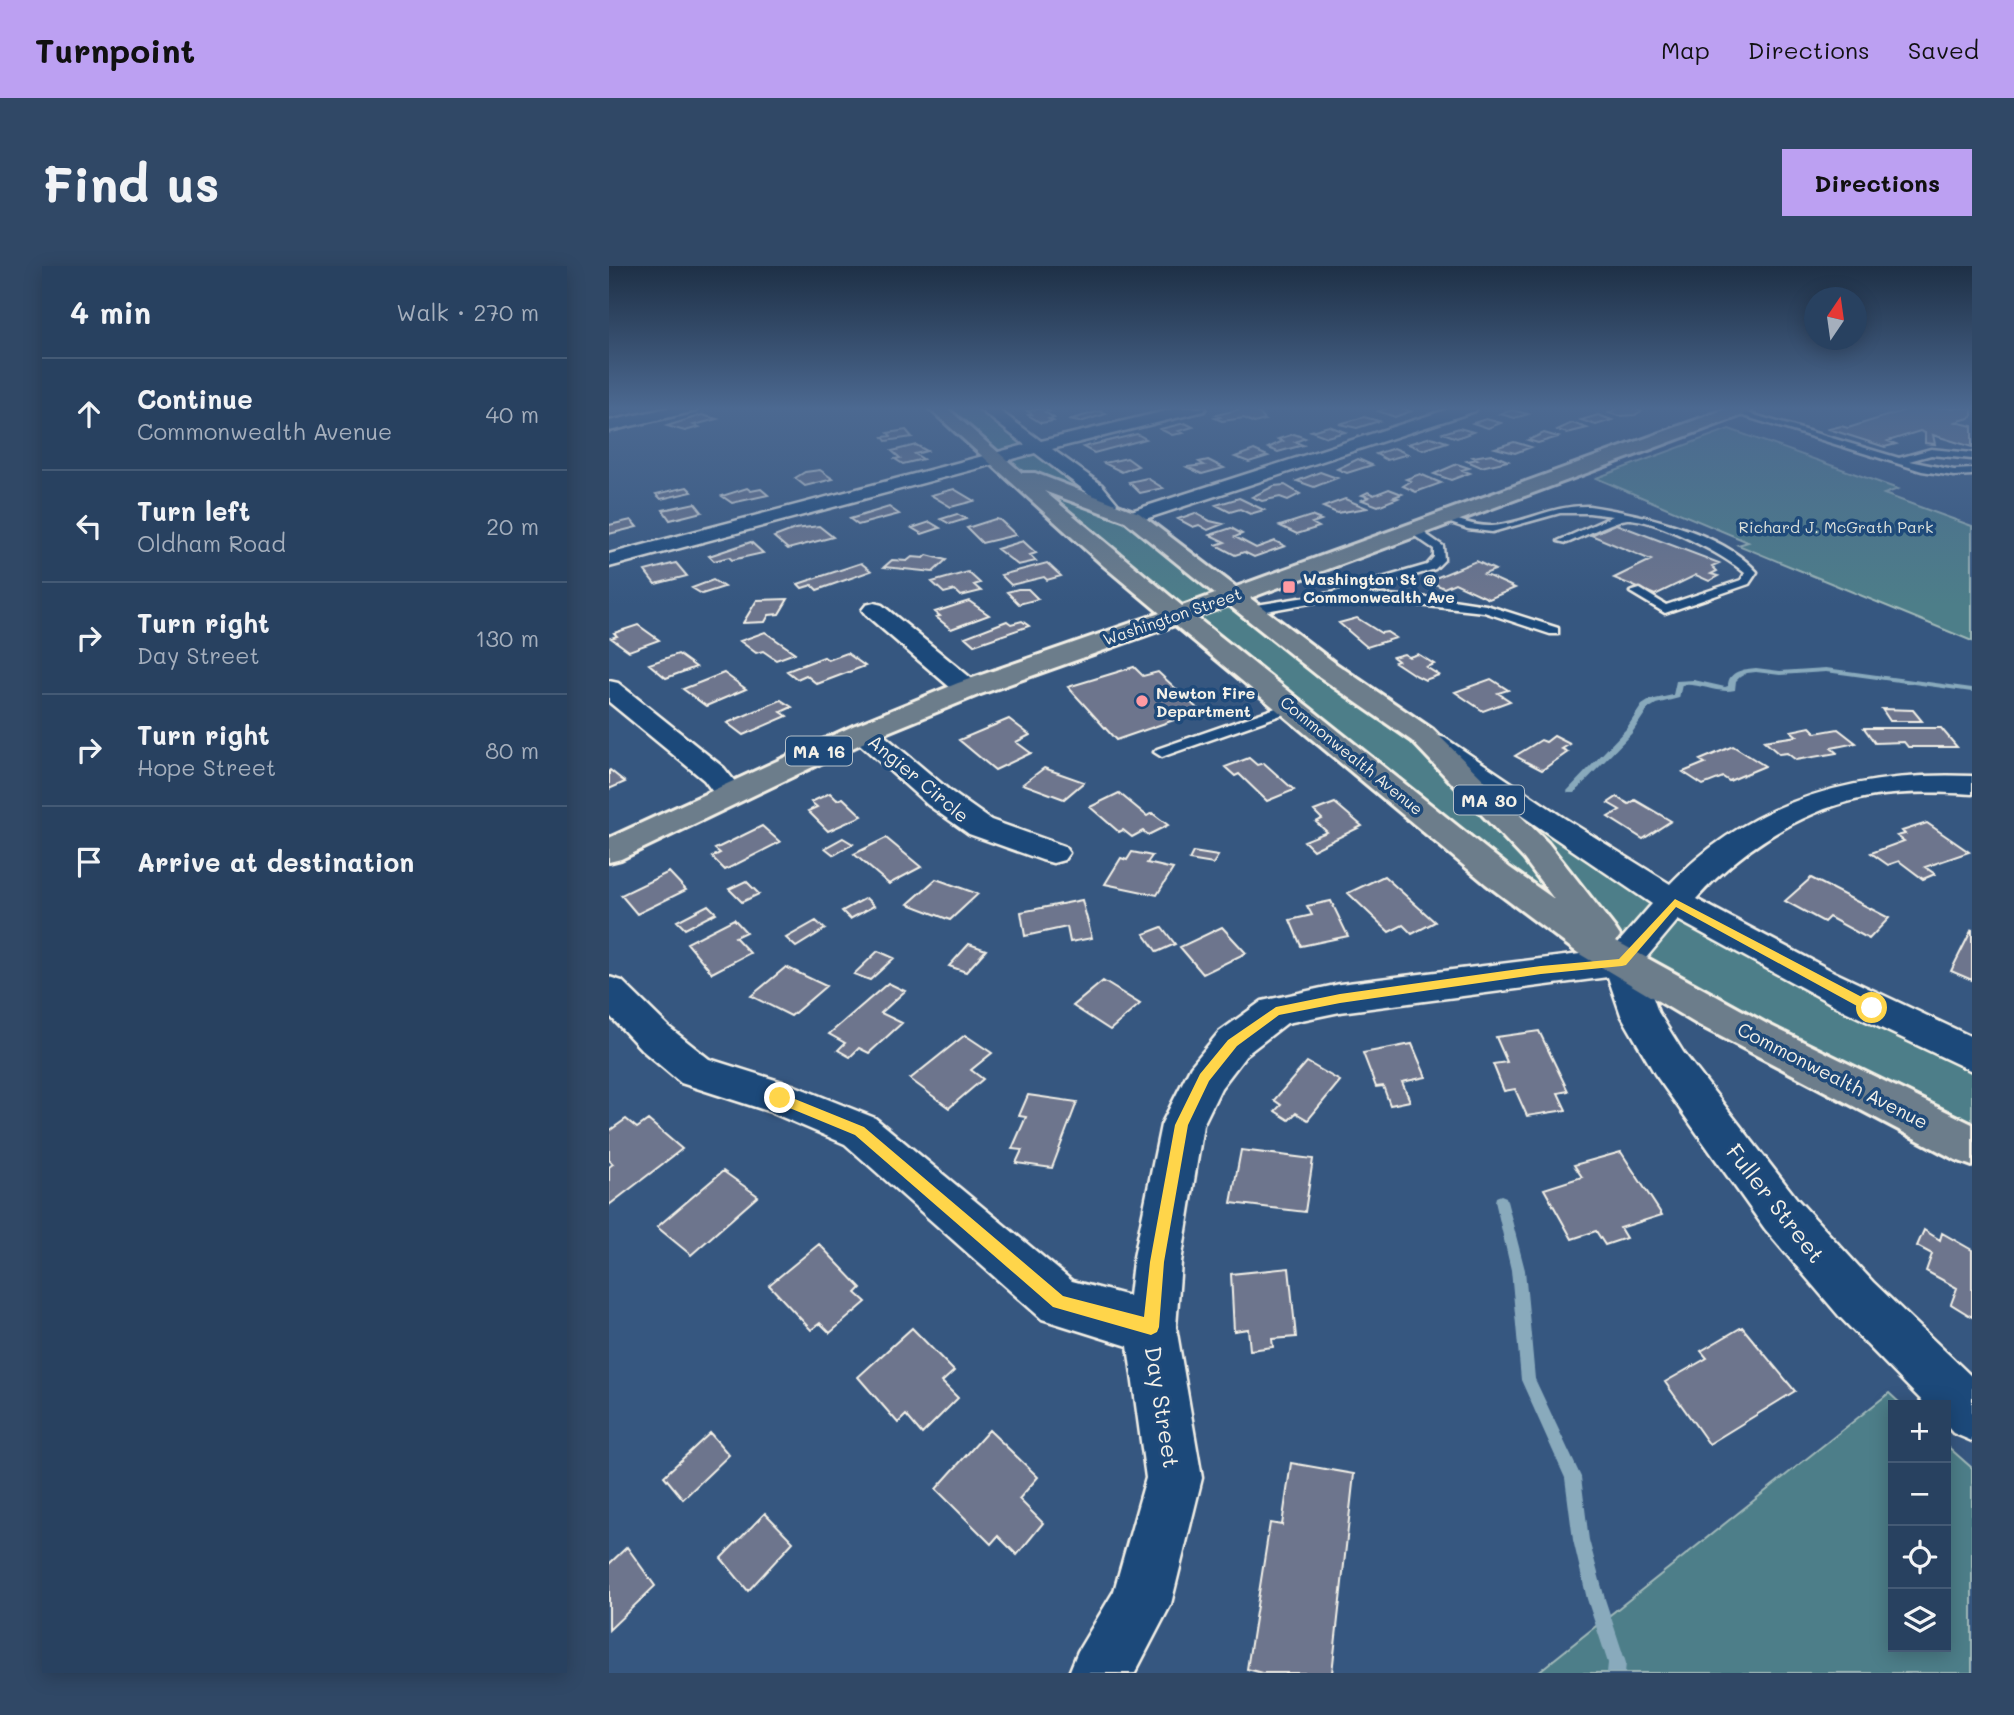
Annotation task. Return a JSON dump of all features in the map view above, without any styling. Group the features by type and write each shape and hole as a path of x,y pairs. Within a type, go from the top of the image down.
{"main road":[{"name":"Commonwealth Avenue","path":"1010,474 1104,554 1498,876 1622,962 1719,1016 1972,1146"},
{"name":"Commonwealth Avenue","path":"1022,474 1047,487 1107,503 1132,517 1326,669 1422,735 1536,851 1622,962"},
{"name":"Washington Street","path":"609,851 863,732 968,689 1179,614 1242,602 1413,530 1566,474"}],"street":[{"path":"609,561 942,474"},
{"name":"Commonwealth Avenue","path":"1073,474 1095,489 1107,503"},
{"path":"1132,517 1266,474"},
{"path":"874,610 968,689"},
{"path":"609,689 714,774 729,793"},
{"name":"Angier Circle","path":"863,732 939,798 980,827 1053,853"},
{"name":"Commonwealth Avenue","path":"1422,735 1573,840 1675,902 1872,1008 1972,1055"},
{"path":"1622,962 1712,863 1749,837 1817,804 1859,790 1910,785 1972,785"},
{"name":"Day Street","path":"1100,1673 1141,1604 1174,1478 1151,1327 1157,1262 1182,1125 1205,1078 1233,1043 1276,1012 1340,998 1622,962"},
{"name":"Fuller Street","path":"1622,962 1640,1015 1669,1063 1781,1214 1856,1299 1972,1413"},
{"path":"609,991 656,1039 695,1071 780,1098 860,1131 1059,1302 1151,1327"}],"lane":[{"path":"1444,519 1492,529 1572,509 1624,516 1657,524 1716,547 1743,563 1751,572 1745,582 1665,609 1636,592"},
{"path":"1563,541 1624,516"},
{"path":"1333,596 1431,567 1440,558 1439,548 1413,530"},
{"path":"1242,602 1333,596 1446,603 1486,608 1553,631"},
{"path":"1161,752 1293,706"}],"green space":[{"path":"1018,474 1071,474 1573,840 1972,1055 1972,1146 1622,962"},
{"name":"Richard J. McGrath Park","path":"1608,474 1855,474 1898,489 1884,494 1972,526 1972,641 1738,545 1748,542 1596,478"},
{"path":"1889,1393 1897,1400 1888,1400 1888,1652 1951,1652 1951,1449 1972,1468 1972,1673 1537,1673"}],"building":[{"path":"802,474 825,474 833,479 805,486 795,478"},
{"path":"1316,474 1337,478 1314,487 1297,481"},
{"path":"1420,474 1441,483 1416,492 1403,486 1411,481 1406,479"},
{"path":"1435,474 1468,474 1451,480"},
{"path":"1147,478 1163,488 1140,493 1129,482"},
{"path":"1285,485 1300,494 1288,500 1280,497 1262,501 1252,497 1274,486"},
{"path":"687,487 692,492 661,499 656,494"},
{"path":"747,488 751,491 761,489 768,495 732,503 722,496"},
{"path":"954,489 974,501 951,507 931,495"},
{"path":"1389,489 1402,494 1378,506 1362,500 1369,497 1362,495 1368,492 1374,495"},
{"path":"1239,498 1264,510 1250,514 1240,509 1230,512 1216,505"},
{"path":"1345,499 1367,508 1337,513 1323,507"},
{"path":"695,503 702,512 670,520 663,510"},
{"path":"889,507 899,514 858,525 850,519"},
{"path":"1195,513 1223,524 1208,530 1199,525 1193,527 1178,519"},
{"path":"957,514 966,519 950,524 941,519"},
{"path":"1311,516 1321,520 1312,523 1319,527 1297,534 1280,526"},
{"path":"995,519 1000,520 1016,535 982,543 967,528"},
{"path":"631,520 637,527 609,534 609,525"},
{"path":"930,522 940,528 922,534 912,528"},
{"path":"1616,524 1719,563 1712,566 1717,571 1711,574 1718,576 1709,581 1696,575 1655,595 1614,578 1651,560 1591,535"},
{"path":"819,526 833,537 788,549 774,537 795,529"},
{"path":"1231,528 1242,534 1235,537 1256,548 1275,541 1285,546 1254,557 1244,552 1235,555 1216,545 1225,542 1210,535"},
{"path":"1023,541 1036,553 1030,555 1036,561 1018,565 997,549"},
{"path":"751,542 763,553 714,561 709,556"},
{"path":"927,555 946,560 933,572 884,567 892,560 907,561 912,557 924,558"},
{"path":"1476,561 1495,570 1484,574 1515,588 1489,599 1455,583 1444,588 1428,581"},
{"path":"676,563 687,576 655,584 645,571"},
{"path":"861,563 871,571 817,590 812,585 802,588 798,584"},
{"path":"1047,563 1061,576 1011,585 1001,575"},
{"path":"968,572 980,583 974,585 981,591 961,596 955,590 944,593 932,582"},
{"path":"713,580 724,587 702,594 692,588"},
{"path":"1028,589 1038,599 1019,604 1007,592"},
{"path":"788,599 779,614 769,615 765,622 743,623 757,600"},
{"path":"969,601 989,615 951,629 936,617 940,616 935,612"},
{"path":"1357,618 1381,633 1387,632 1396,638 1367,647 1339,623"},
{"path":"1007,621 1011,624 1022,621 1029,626 974,645 965,637"},
{"path":"638,625 659,640 629,651 611,638 617,636 614,633"},
{"path":"765,632 795,653 776,660 763,651 756,653 740,641"},
{"path":"847,653 865,666 817,684 806,675 797,679 787,671 824,657 828,660"},
{"path":"678,654 696,667 666,678 649,664"},
{"path":"1404,654 1409,657 1418,654 1434,664 1426,667 1439,675 1425,680 1413,674 1395,662 1398,661 1393,657"},
{"path":"1134,667 1143,676 1158,672 1200,711 1116,740 1068,687"},
{"path":"724,673 746,689 706,706 683,689"},
{"path":"1491,679 1508,690 1498,693 1510,701 1483,711 1455,692"},
{"path":"781,700 792,707 781,712 787,716 743,735 727,723"},
{"path":"1882,709 1913,710 1922,721 1890,721"},
{"path":"1009,719 1030,735 1016,742 1031,753 995,770 959,740"},
{"path":"1810,727 1816,733 1838,729 1856,743 1831,748 1837,753 1796,760 1787,753 1779,754 1764,741 1797,736 1791,731"},
{"path":"1864,728 1941,728 1957,747 1908,747 1904,742 1875,743"},
{"path":"1554,736 1570,744 1562,749 1568,752 1542,770 1515,756 1541,740 1546,742"},
{"path":"1733,746 1765,766 1729,781 1723,777 1703,785 1683,772 1705,763 1700,760"},
{"path":"1249,758 1257,765 1264,763 1294,790 1267,801 1239,774 1235,776 1225,767"},
{"path":"1044,768 1084,782 1064,799 1023,784"},
{"path":"610,770 625,782 609,789"},
{"path":"830,793 837,800 843,798 862,816 828,831 808,811 817,807 811,802"},
{"path":"1119,793 1147,816 1152,813 1168,825 1148,835 1143,831 1132,837 1123,830 1119,832 1090,807"},
{"path":"1617,797 1629,804 1635,800 1671,821 1643,839 1608,817 1620,810 1608,803"},
{"path":"1335,803 1362,826 1313,850 1304,841 1327,832 1316,822 1322,819 1314,811"},
{"path":"1927,823 1969,852 1925,867 1935,874 1923,879 1899,861 1888,865 1871,853 1904,841 1897,836 1905,834 1902,831"},
{"path":"762,826 780,842 725,870 712,857 720,853 715,849"},
{"path":"843,838 853,844 834,855 825,848"},
{"path":"886,838 921,867 889,884 854,854"},
{"path":"1132,852 1152,856 1147,863 1173,869 1157,895 1105,884 1121,858 1127,860"},
{"path":"1193,852 1218,856 1213,864 1189,860"},
{"path":"669,872 686,890 637,914 621,895"},
{"path":"1384,876 1435,922 1412,934 1403,925 1389,932 1348,893"},
{"path":"1811,878 1889,918 1869,939 1829,917 1824,922 1785,901"},
{"path":"936,879 978,894 950,920 908,904"},
{"path":"746,881 759,894 742,902 729,889"},
{"path":"866,898 874,906 850,919 842,911"},
{"path":"1082,900 1092,938 1070,942 1067,927 1025,936 1021,912"},
{"path":"1331,901 1348,936 1301,946 1290,920 1312,915 1307,906"},
{"path":"708,905 716,913 685,929 677,921"},
{"path":"734,919 746,932 735,937 750,953 712,973 687,943"},
{"path":"816,921 825,929 796,947 786,938"},
{"path":"1162,927 1175,944 1157,952 1144,934"},
{"path":"1222,927 1246,953 1203,974 1180,947"},
{"path":"1972,929 1972,980 1951,971"},
{"path":"969,944 986,950 966,972 949,966"},
{"path":"878,951 894,958 870,980 854,974"},
{"path":"786,967 826,986 791,1016 751,996"},
{"path":"1103,981 1140,1004 1110,1030 1073,1006"},
{"path":"888,983 905,991 881,1013 902,1023 869,1053 859,1048 850,1057 838,1050 845,1043 829,1034"},
{"path":"1539,1031 1568,1091 1558,1093 1566,1110 1527,1116 1515,1089 1504,1091 1493,1064 1507,1062 1496,1037"},
{"path":"965,1035 992,1053 971,1070 983,1079 949,1108 910,1079"},
{"path":"1412,1044 1426,1077 1402,1082 1410,1101 1390,1105 1383,1086 1376,1087 1363,1053"},
{"path":"1307,1062 1340,1081 1308,1120 1296,1113 1289,1120 1275,1111 1281,1105 1274,1100"},
{"path":"1028,1095 1077,1102 1052,1168 1016,1163 1022,1150 1012,1149 1026,1117 1019,1116"},
{"path":"626,1119 637,1128 648,1120 682,1149 609,1205 609,1167 613,1164 609,1160 609,1131"},
{"path":"1241,1150 1313,1159 1305,1212 1231,1203"},
{"path":"1621,1152 1662,1215 1620,1228 1626,1238 1605,1245 1596,1231 1572,1239 1544,1189 1582,1177 1574,1165"},
{"path":"723,1171 758,1196 691,1255 657,1227"},
{"path":"1924,1230 1940,1240 1942,1233 1972,1250 1972,1317 1951,1304 1957,1288 1926,1271 1932,1254 1917,1246"},
{"path":"819,1244 861,1288 856,1293 866,1302 830,1333 820,1323 811,1330 769,1285"},
{"path":"1289,1268 1296,1337 1272,1339 1273,1347 1250,1350 1248,1329 1234,1331 1231,1274"},
{"path":"1742,1327 1795,1391 1709,1444 1665,1382 1707,1358 1701,1351"},
{"path":"912,1328 954,1371 942,1382 958,1398 922,1434 906,1415 898,1423 858,1377"},
{"path":"989,1430 1038,1477 1019,1499 1043,1523 1017,1555 998,1536 991,1544 936,1489"},
{"path":"710,1433 729,1455 683,1499 664,1476"},
{"path":"1291,1463 1354,1474 1332,1673 1262,1673 1247,1669 1270,1523 1282,1525"},
{"path":"765,1513 793,1542 748,1591 721,1558"},
{"path":"627,1547 655,1586 609,1630 609,1564"}],"waterway":[{"path":"1571,791 1629,731 1645,707 1676,696 1679,683 1694,682 1725,689 1732,688 1732,681 1745,671 1780,673 1826,670 1972,690"},
{"path":"1501,1201 1518,1270 1528,1380 1573,1477 1581,1540 1596,1599 1617,1663 1616,1673"}],"place":[{"name":"Washington St @ Commonwealth Ave","path":"1289,587"},
{"name":"Newton Fire Department","path":"1142,701"}],"route":[{"path":"780,1098 860,1131 1059,1302 1151,1327 1157,1262 1182,1125 1205,1078 1233,1043 1276,1012 1340,998 1541,970 1622,962 1675,902 1872,1008"}]}
